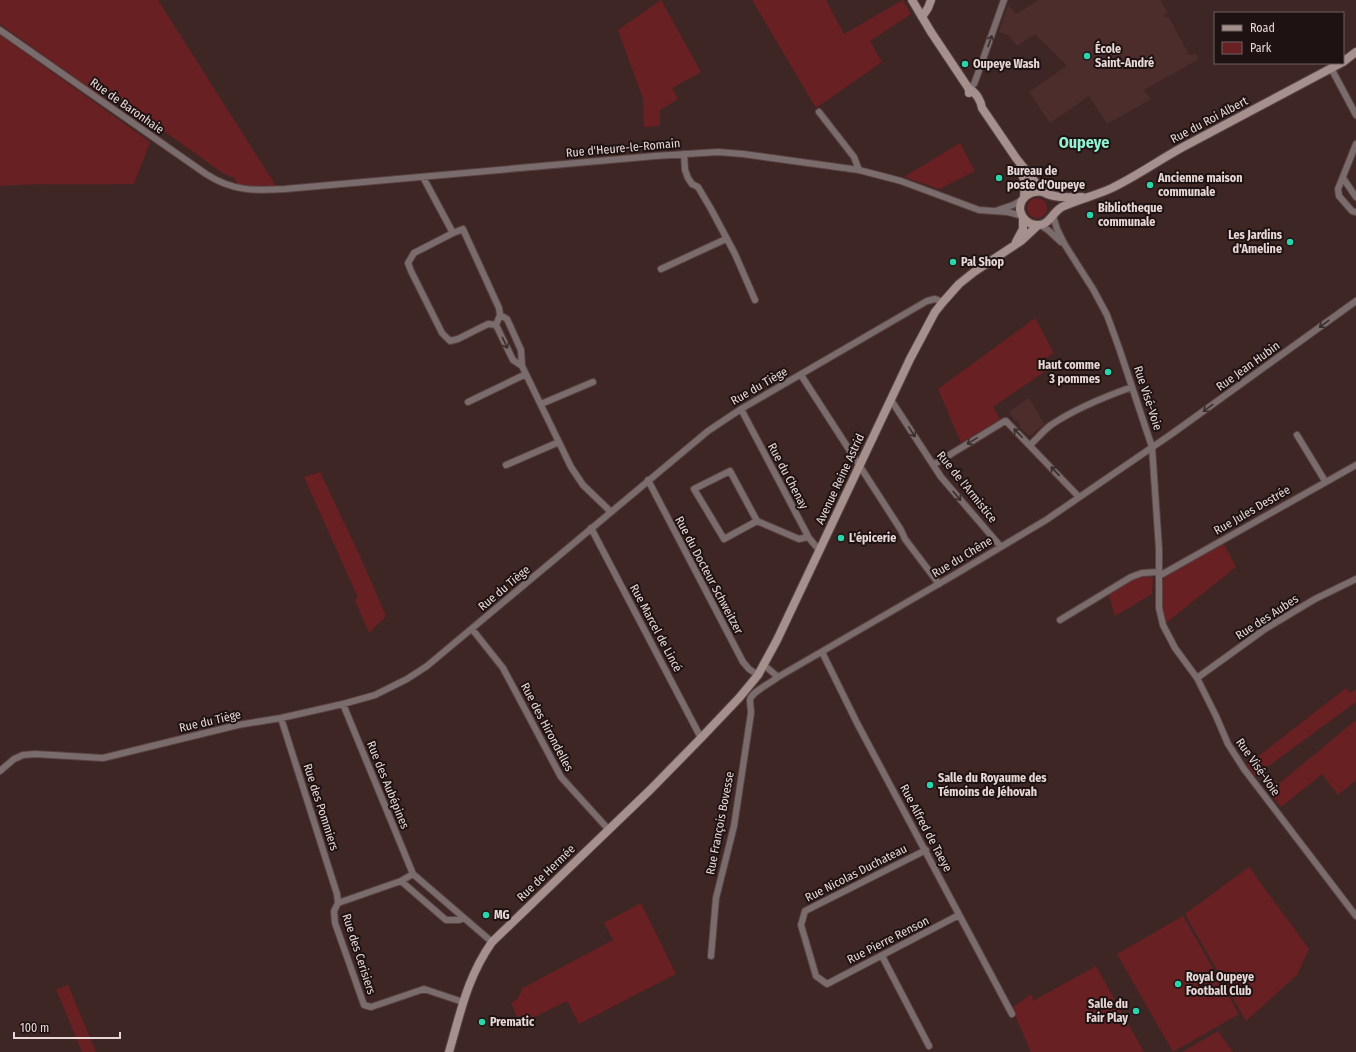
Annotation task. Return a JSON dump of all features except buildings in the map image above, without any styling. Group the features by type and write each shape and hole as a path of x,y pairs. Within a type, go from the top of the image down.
{"street":[{"path":"912,0 969,89 969,94 973,100 982,108 1016,158 1052,199 1054,205 1053,215"},
{"path":"922,17 931,0"},
{"path":"969,89 974,84 1004,0"},
{"name":"Rue de Baronhaie","path":"0,30 206,174 227,185 247,190"},
{"name":"Rue du Roi Albert","path":"1344,61 1356,52"},
{"name":"Rue du Roi Albert","path":"1038,225 1045,224 1062,207 1100,193 1123,182 1178,150 1339,64"},
{"path":"1332,68 1356,115"},
{"path":"819,112 854,157 859,170"},
{"path":"1356,144 1338,189 1339,196 1352,211 1356,212"},
{"name":"Rue d'Heure-le-Romain","path":"247,190 284,189 718,152 859,170 900,181 979,210 994,211 1023,217"},
{"path":"684,154 685,170 688,178 692,184 698,187 735,254 755,300"},
{"path":"1016,158 1025,183 1020,210 1023,217 1029,223 1038,225"},
{"path":"423,177 453,233"},
{"path":"1343,178 1356,197"},
{"name":"Rue du Roi Albert","path":"1023,199 1031,192 1046,193 1060,198 1089,196"},
{"name":"Rue d'Heure-le-Romain","path":"994,211 1013,205 1023,199"},
{"name":"Rue Visé-Voie","path":"1053,215 1057,229 1107,315 1152,447 1157,524 1159,608 1163,624 1175,648 1197,678 1228,744 1244,769 1356,916"},
{"name":"Avenue Reine Astrid","path":"1014,244 1023,229 1023,217"},
{"name":"Rue Visé-Voie","path":"1038,225 1048,230 1066,245"},
{"name":"Avenue Reine Astrid","path":"701,738 739,698 758,675 764,665 788,618 922,335 943,302 974,272 1026,237 1038,225"},
{"path":"496,325 488,324 458,339 450,341 442,333 411,271 408,263 414,253 463,229 499,308 500,315 496,325 512,360 522,366"},
{"path":"661,269 726,239"},
{"name":"Rue du Tiège","path":"0,771 14,759 23,755 35,754 102,758 238,725 280,718 343,704 375,695 407,679 427,666 708,431 741,409 927,301 935,299 943,302"},
{"name":"Rue Jean Hubin","path":"1152,447 1356,301"},
{"path":"500,315 507,319 521,350 522,366 571,466 583,485 611,512"},
{"path":"468,402 526,374"},
{"path":"801,375 901,530 905,540 939,584"},
{"path":"541,404 593,382"},
{"path":"1030,445 1049,426 1072,412 1099,399 1132,387"},
{"name":"Rue de l'Armistice","path":"891,400 933,465 966,507 1001,547"},
{"name":"Rue du Chenay","path":"741,409 808,537 819,550"},
{"path":"933,465 1005,421 1079,497"},
{"path":"1297,435 1325,481"},
{"path":"506,465 559,442"},
{"name":"Rue du Chêne","path":"752,695 778,677 1046,520 1152,447"},
{"name":"Rue Jules Destrée","path":"1158,574 1356,464"},
{"path":"757,521 724,539 694,489 730,471 757,521 799,539 808,537"},
{"name":"Rue du Docteur Schweitzer","path":"648,480 743,662 749,670 758,675"},
{"name":"Rue Marcel de Lincé","path":"591,528 701,738"},
{"path":"1060,620 1131,577 1142,573 1158,574"},
{"name":"Rue des Aubes","path":"1197,678 1265,629 1315,599 1355,582"},
{"name":"Rue des Hirondelles","path":"472,629 503,668 560,777 609,830"},
{"name":"Rue Alfred de Taeye","path":"822,652 857,723 1012,1014"},
{"path":"764,665 778,677"},
{"name":"Rue François Bovesse","path":"711,956 716,898 734,826 751,713 750,699 752,695"},
{"name":"Rue des Aubépines","path":"343,704 413,874"},
{"name":"Rue des Pommiers","path":"280,718 337,894 338,903"},
{"name":"Rue de Hermée","path":"450,1052 463,1002 474,970 492,942 609,830 701,738"},
{"name":"Rue Nicolas Duchateau","path":"827,984 816,976 801,925 805,911 926,850"},
{"path":"338,903 401,881 413,874 492,942"},
{"path":"401,881 446,920 459,920 464,918"},
{"name":"Rue des Cerisiers","path":"338,903 334,911 335,923 364,1005 371,1007 424,989 463,1002"},
{"name":"Rue Pierre Renson","path":"827,984 959,916"},
{"path":"882,956 929,1046"}],"shaded area":[{"name":"École Saint-André","path":"1039,0 1160,0 1168,13 1164,14 1164,17 1169,17 1189,55 1196,54 1199,59 1144,90 1151,99 1107,124 1089,96 1050,123 1029,92 1067,66 1035,34 1017,46 1008,35 999,32 1008,5 1016,14"},
{"path":"1029,398 1044,424 1031,435 1028,435 1019,426 1020,425 1017,420 1015,421 1009,412"}],"green space":[{"path":"0,0 158,0 276,186 257,187 237,184 235,178 224,174 105,89 99,95 0,24"},
{"path":"661,0 701,72 672,88 678,99 660,110 660,126 644,127 643,99 618,30"},
{"path":"752,0 826,0 844,34 903,0 911,14 870,41 882,62 816,108"},
{"path":"0,35 150,142 134,184 0,186"},
{"path":"960,143 975,171 939,189 904,177"},
{"path":"1033,198 1041,198 1047,204 1047,212 1041,218 1033,218 1027,212 1027,204"},
{"path":"1035,318 1054,353 1039,363 1044,372 993,407 1000,419 961,443 938,389"},
{"path":"320,472 359,554 386,616 369,633 355,600 358,598 304,477"},
{"path":"1224,544 1236,567 1166,623 1162,613 1161,600 1162,586 1165,576"},
{"path":"1146,576 1153,579 1152,594 1115,616 1109,595 1131,581"},
{"path":"1346,688 1350,693 1356,689 1356,702 1255,776 1247,765"},
{"path":"1356,720 1356,780 1338,795 1322,774 1281,807 1269,792"},
{"path":"1249,867 1309,949 1297,975 1246,1021 1185,914"},
{"path":"641,903 676,974 579,1024 567,1001 520,1024 511,1003 517,999 522,991 521,989 613,940 604,923"},
{"name":"Royal Oupeye Football Club","path":"1183,916 1239,1014 1173,1052 1117,954"},
{"path":"1096,966 1144,1052 1031,1052 1012,1008 1031,994 1033,1001"},
{"path":"68,985 96,1052 82,1052 56,989"},
{"path":"1218,1031 1233,1052 1182,1052"}],"place":[{"name":"École Saint-André","path":"1087,56"},
{"name":"Oupeye Wash","path":"965,64"},
{"name":"Bureau de poste d'Oupeye","path":"999,178"},
{"name":"Ancienne maison communale","path":"1150,185"},
{"name":"Bibliotheque communale","path":"1090,215"},
{"name":"Les Jardins d'Ameline","path":"1290,242"},
{"name":"Pal Shop","path":"953,262"},
{"name":"Haut comme 3 pommes","path":"1108,372"},
{"name":"L'épicerie","path":"841,538"},
{"name":"Salle du Royaume des Témoins de Jéhovah","path":"930,785"},
{"name":"MG","path":"486,915"},
{"name":"Royal Oupeye Football Club","path":"1178,984"},
{"name":"Salle du Fair Play","path":"1136,1011"},
{"name":"Prematic","path":"482,1022"}],"district":[{"name":"Oupeye","path":"1084,142"}]}
